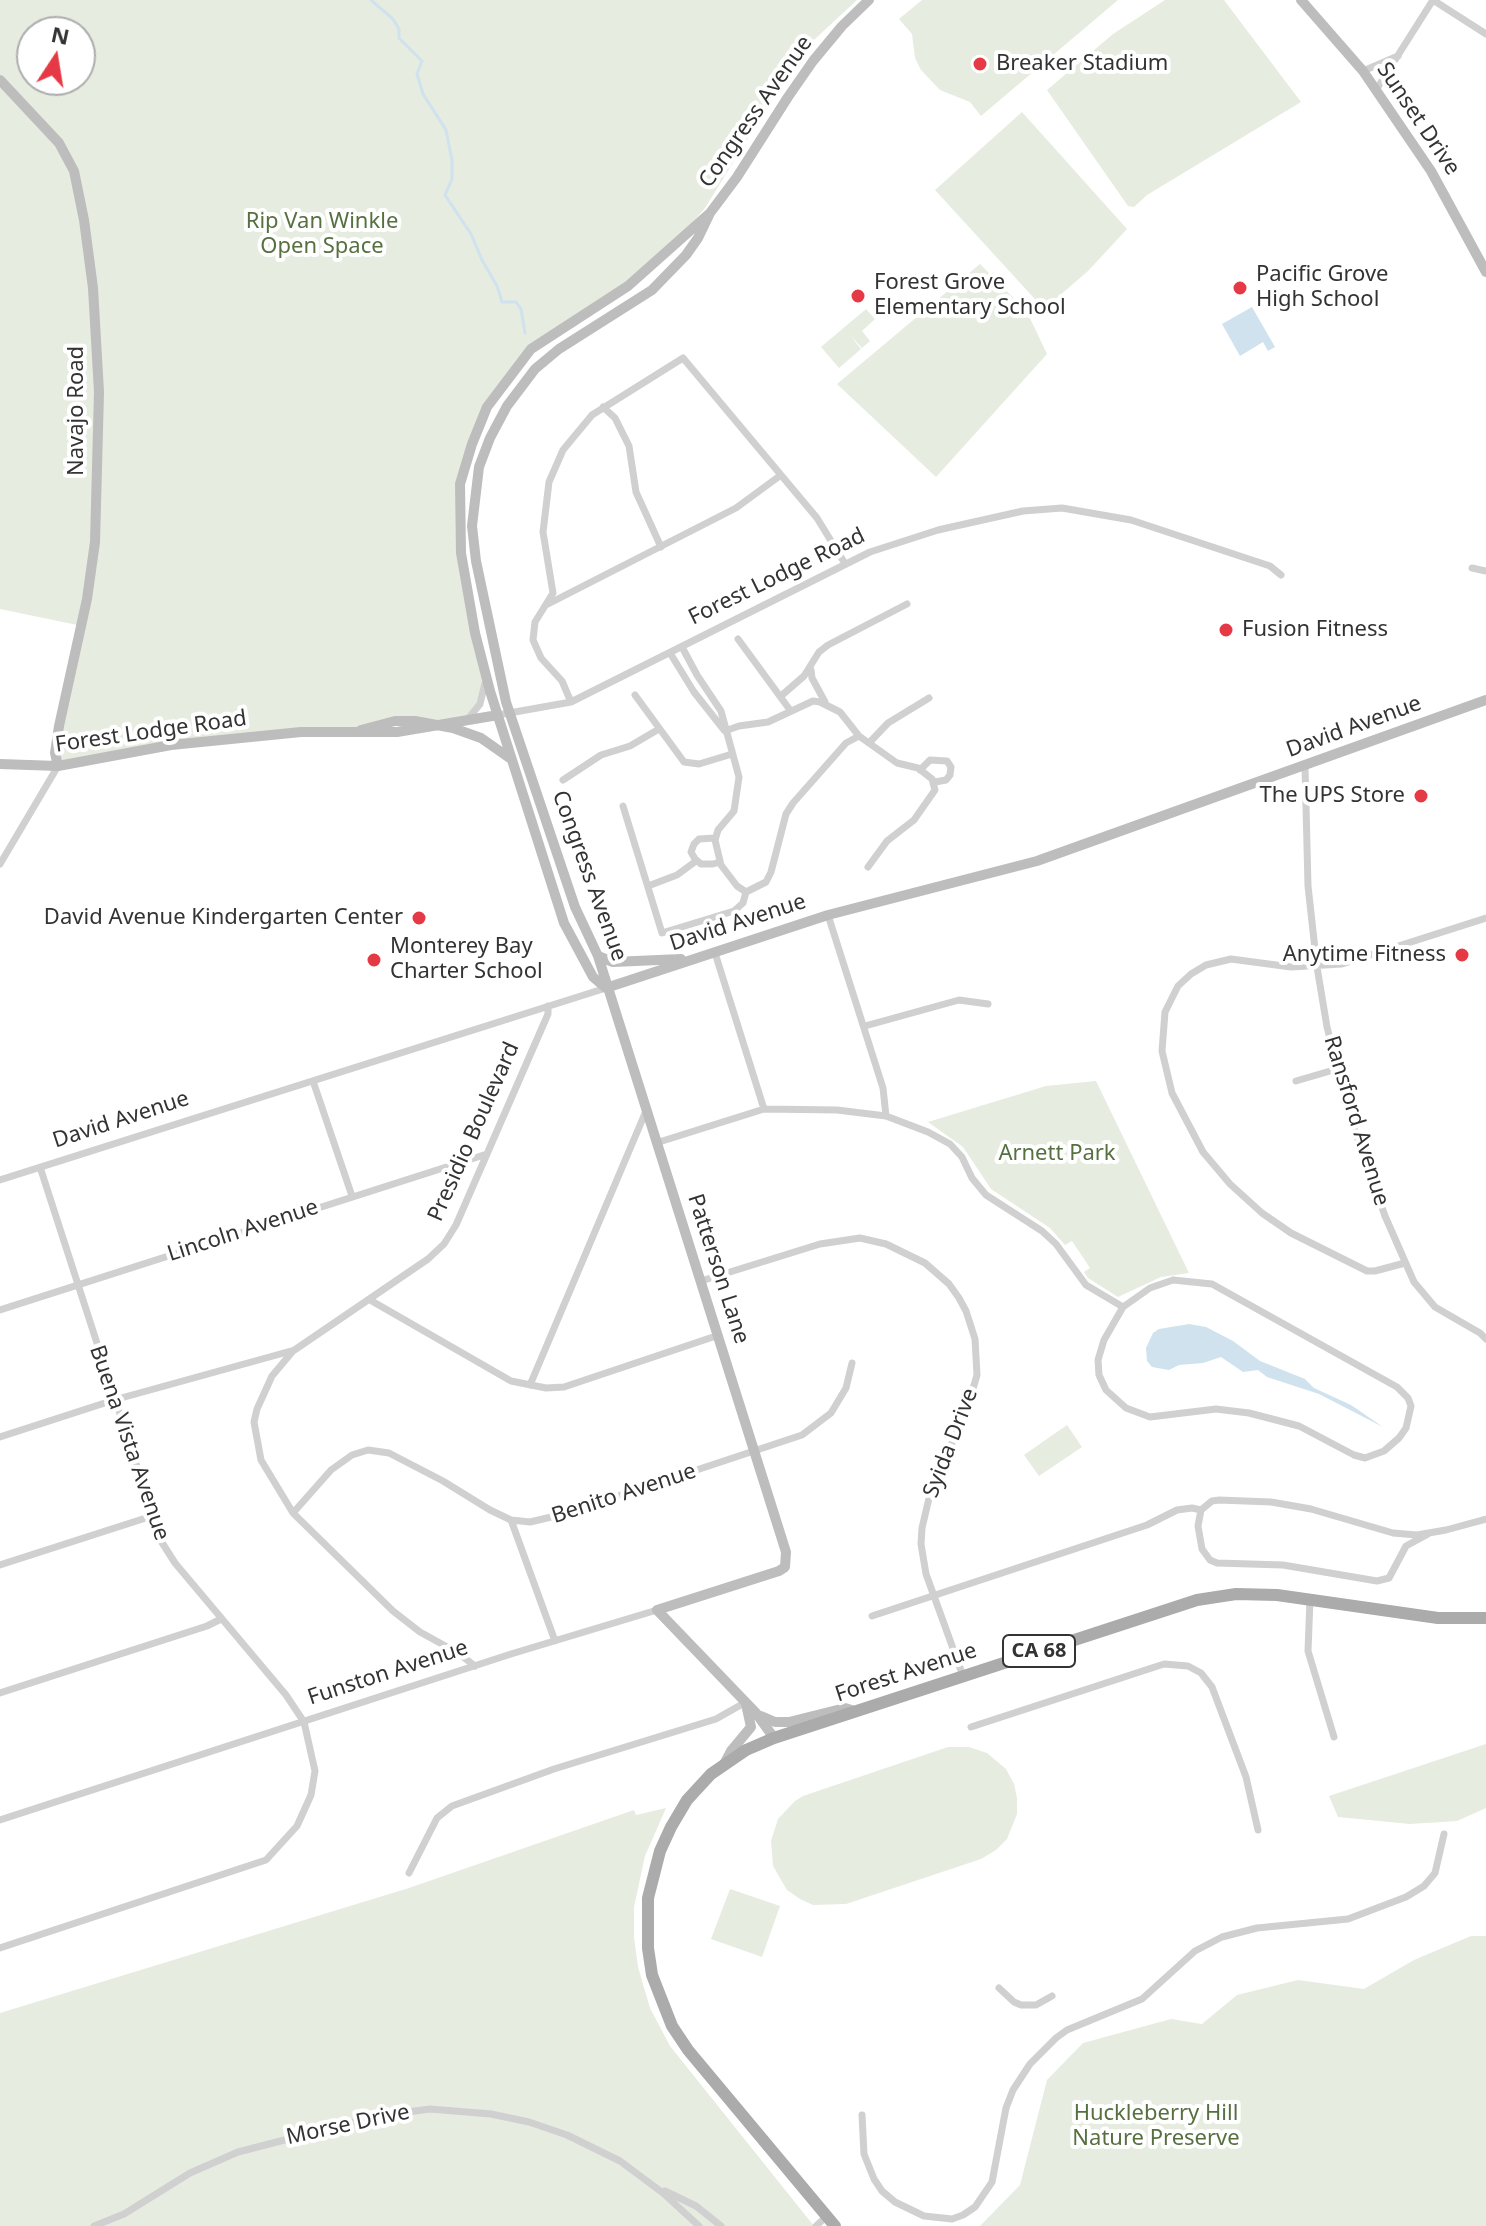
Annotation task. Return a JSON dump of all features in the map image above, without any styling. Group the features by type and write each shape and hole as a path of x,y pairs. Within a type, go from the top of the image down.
{"main road":[{"name":"Forest Avenue","path":"831,2221 688,2050 672,2026 652,1975 648,1948 648,1898 660,1851 687,1800 723,1766 746,1750 774,1738 1197,1600 1236,1594 1310,1599 1438,1618 1486,1618"}],"street":[{"name":"Congress Avenue","path":"606,988 593,977 564,923 513,761 476,561 472,526 479,467 507,406 535,369 559,349 652,290 686,255 710,213 813,61 869,0"},
{"name":"Sunset Drive","path":"1301,0 1376,90 1431,171 1486,272"},
{"path":"1376,90 1433,0 1486,34"},
{"path":"1363,71 1400,55"},
{"name":"Navajo Road","path":"0,80 59,143 74,171 93,288 99,392 95,542 87,599 59,726 55,753 58,766"},
{"name":"Congress Avenue","path":"606,988 598,956 575,907 504,714 484,673 461,553 460,484 481,418 531,349 628,286 710,213"},
{"path":"571,702 562,681 541,658 533,640 535,622 553,593 543,532 549,482 573,436 603,407 683,358 817,518 844,562"},
{"path":"603,407 615,418 629,446 639,500 661,547"},
{"path":"548,604 736,508 781,475"},
{"name":"Forest Lodge Road","path":"0,764 58,766 171,745 301,732 397,732 571,702 844,562 938,530 1023,511 1062,508 1131,520 1270,566 1281,575"},
{"path":"1472,568 1486,571"},
{"path":"781,696 828,645 907,604"},
{"path":"738,639 790,710"},
{"path":"682,647 721,711 739,777 732,815 715,838 719,861 737,886 746,892"},
{"path":"670,653 694,692 725,731"},
{"path":"810,668 818,692 826,704"},
{"path":"467,720 485,694 484,673"},
{"path":"635,695 678,757 690,765 732,754"},
{"path":"869,743 888,723 929,698"},
{"name":"David Avenue","path":"0,1180 828,915 1037,861 1486,700"},
{"path":"725,731 768,722 813,701 826,704 846,717 859,736 903,766 920,770 935,782 946,780 951,767 947,761 930,760 920,770"},
{"path":"435,725 481,738 513,761"},
{"path":"563,780 601,755 630,746 659,729"},
{"path":"623,806 662,933 734,911 743,903 746,892 769,878 782,828 793,803 846,743 859,736"},
{"path":"0,864 58,766"},
{"name":"Ransford Avenue","path":"1305,766 1308,886 1317,967 1337,1069 1367,1167 1414,1282 1435,1307 1486,1339"},
{"path":"868,867 887,841 914,820 935,790 935,782"},
{"path":"715,838 704,837 696,841 691,852 696,861 709,865 719,861"},
{"path":"648,886 677,875 696,861"},
{"path":"828,915 883,1088 886,1116"},
{"path":"1405,1263 1367,1271 1291,1233 1262,1213 1230,1184 1203,1152 1181,1113 1168,1080 1161,1038 1165,1012 1173,993 1191,974 1206,965 1231,959 1279,966 1317,967 1367,958 1486,918"},
{"path":"715,953 764,1109"},
{"path":"598,956 613,962 695,959"},
{"name":"Patterson Lane","path":"606,988 756,1450 786,1552 786,1563"},
{"path":"865,1026 959,1000 988,1004"},
{"name":"Presidio Boulevard","path":"475,1666 401,1617 293,1513 261,1460 254,1422 272,1376 293,1351 428,1259 444,1244 456,1225 548,1014 548,1006"},
{"path":"1296,1081 1337,1069"},
{"path":"313,1081 352,1196"},
{"path":"656,1143 764,1109 837,1110 886,1116 950,1144 986,1195 1042,1231 1056,1244 1086,1285 1123,1307"},
{"path":"530,1385 646,1111"},
{"name":"Lincoln Avenue","path":"0,1310 487,1154"},
{"name":"Buena Vista Avenue","path":"0,1948 266,1860 297,1826 314,1783 314,1760 304,1722 286,1695 167,1552 152,1516 40,1167"},
{"name":"Syida Drive","path":"701,1281 820,1244 860,1238 909,1254 949,1284 966,1311 978,1362 974,1392 930,1494 923,1519 922,1559 963,1676"},
{"path":"1185,1280 1212,1284 1404,1393 1411,1406 1406,1428 1384,1451 1371,1458 1354,1455 1299,1426 1249,1413 1216,1409 1143,1416 1115,1399 1106,1390 1099,1375 1098,1360 1104,1340 1123,1307 1161,1283 1185,1280"},
{"path":"370,1300 511,1381 530,1385 564,1387 719,1335"},
{"path":"0,1437 114,1400 293,1351"},
{"name":"Benito Avenue","path":"511,1520 530,1522 564,1514 802,1435 819,1425 840,1400 852,1363"},
{"path":"293,1513 331,1470 352,1455 368,1450 389,1453 511,1520 555,1641"},
{"path":"1428,1534 1393,1533 1311,1509 1271,1502 1219,1500 1212,1501 1201,1510 1198,1526 1202,1549 1210,1560 1223,1565 1283,1565 1377,1581 1389,1578 1406,1546 1428,1534 1486,1519"},
{"path":"872,1616 1147,1525 1177,1510 1201,1510"},
{"path":"0,1565 152,1516"},
{"path":"1393,1533 1401,1546 1399,1557"},
{"name":"Funston Avenue","path":"0,1820 779,1571 786,1563"},
{"path":"1310,1599 1308,1651 1334,1737"},
{"path":"657,1610 746,1702 774,1738"},
{"path":"0,1693 221,1619"},
{"path":"971,1727 1164,1664 1188,1666 1201,1673 1212,1687 1246,1777 1258,1830"},
{"path":"723,1766 751,1727 746,1702"},
{"path":"409,1873 437,1818 464,1800 716,1719 746,1702"},
{"path":"756,1713 775,1722 811,1718 845,1708 855,1711"},
{"path":"862,2115 864,2154 882,2191 895,2202 924,2216 952,2219 963,2215 975,2207 992,2182 1006,2108 1021,2075 1064,2031 1142,1999 1195,1951 1222,1937 1257,1928 1348,1919 1406,1897 1424,1886 1435,1873 1444,1834"},
{"path":"999,1988 1021,2005 1036,2005 1052,1996"},
{"name":"Morse Drive","path":"94,2226 124,2214 190,2173 238,2152 377,2116 430,2109 491,2114 549,2128 597,2148 653,2184 696,2206 721,2226"},
{"name":"Morse Drive","path":"653,2184 699,2226"},
{"path":"816,2226 831,2221"}],"green space":[{"name":"Rip Van Winkle Open Space","path":"0,0 857,0 802,51 705,208 686,230 628,286 544,339 499,390 460,484 460,518 485,694 467,720 415,721 356,732 171,745 58,766 55,753 82,626 0,609"},
{"name":"Breaker Stadium","path":"922,0 1118,0 981,116 970,102 940,90 921,70 915,58 912,34 899,19"},
{"path":"1165,0 1224,0 1301,102 1147,195 1134,207 1128,206 1047,90 1113,34"},
{"path":"1022,112 1127,229 1088,271 1044,309 935,190"},
{"path":"980,264 1027,312 1047,354 936,477 837,384"},
{"path":"866,309 875,319 862,331 870,341 862,348 850,335 861,349 839,368 821,347"},
{"name":"Arnett Park","path":"1096,1081 1189,1273 1161,1277 1118,1297 1088,1278 1084,1272 1090,1268 1072,1241 1065,1245 1050,1228 991,1189 963,1147 928,1122 1046,1086"},
{"path":"1067,1425 1082,1447 1039,1476 1024,1455"},
{"path":"1486,1744 1486,1808 1457,1821 1410,1824 1338,1817 1329,1796"},
{"path":"948,1747 969,1747 987,1753 1006,1769 1014,1784 1017,1814 1007,1839 996,1850 981,1859 846,1904 813,1905 787,1890 773,1866 771,1841 778,1819 795,1801"},
{"path":"666,1808 645,1856 634,1907 638,1967 650,2008 670,2046 814,2226 0,2226 0,2013 409,1888 634,1810 636,1815"},
{"path":"730,1889 780,1906 762,1957 711,1939"},
{"name":"Huckleberry Hill Nature Preserve","path":"1471,1936 1486,1936 1486,2226 980,2226 1020,2185 1047,2080 1083,2043 1171,2019 1202,2024 1237,1995 1298,1980 1364,1989 1414,1960"}],"water":[{"path":"1252,307 1275,347 1268,351 1263,342 1240,356 1222,324"},
{"path":"1189,1324 1206,1327 1233,1341 1260,1361 1305,1379 1314,1388 1351,1405 1383,1427 1319,1394 1267,1377 1258,1370 1243,1372 1221,1357 1203,1363 1179,1365 1169,1370 1152,1367 1147,1361 1146,1348 1153,1333 1159,1329"}],"waterway":[{"path":"371,0 393,19 399,29 399,38 422,61 417,74 423,94 446,130 452,160 452,179 445,195 471,234 502,302 516,302 521,309 525,333"}],"place":[{"name":"Breaker Stadium","path":"980,64"},
{"name":"Pacific Grove High School","path":"1240,288"},
{"name":"Forest Grove Elementary School","path":"858,296"},
{"name":"Fusion Fitness","path":"1226,630"},
{"name":"The UPS Store","path":"1421,796"},
{"name":"David Avenue Kindergarten Center","path":"419,918"},
{"name":"Anytime Fitness","path":"1462,955"},
{"name":"Monterey Bay Charter School","path":"374,960"}]}
